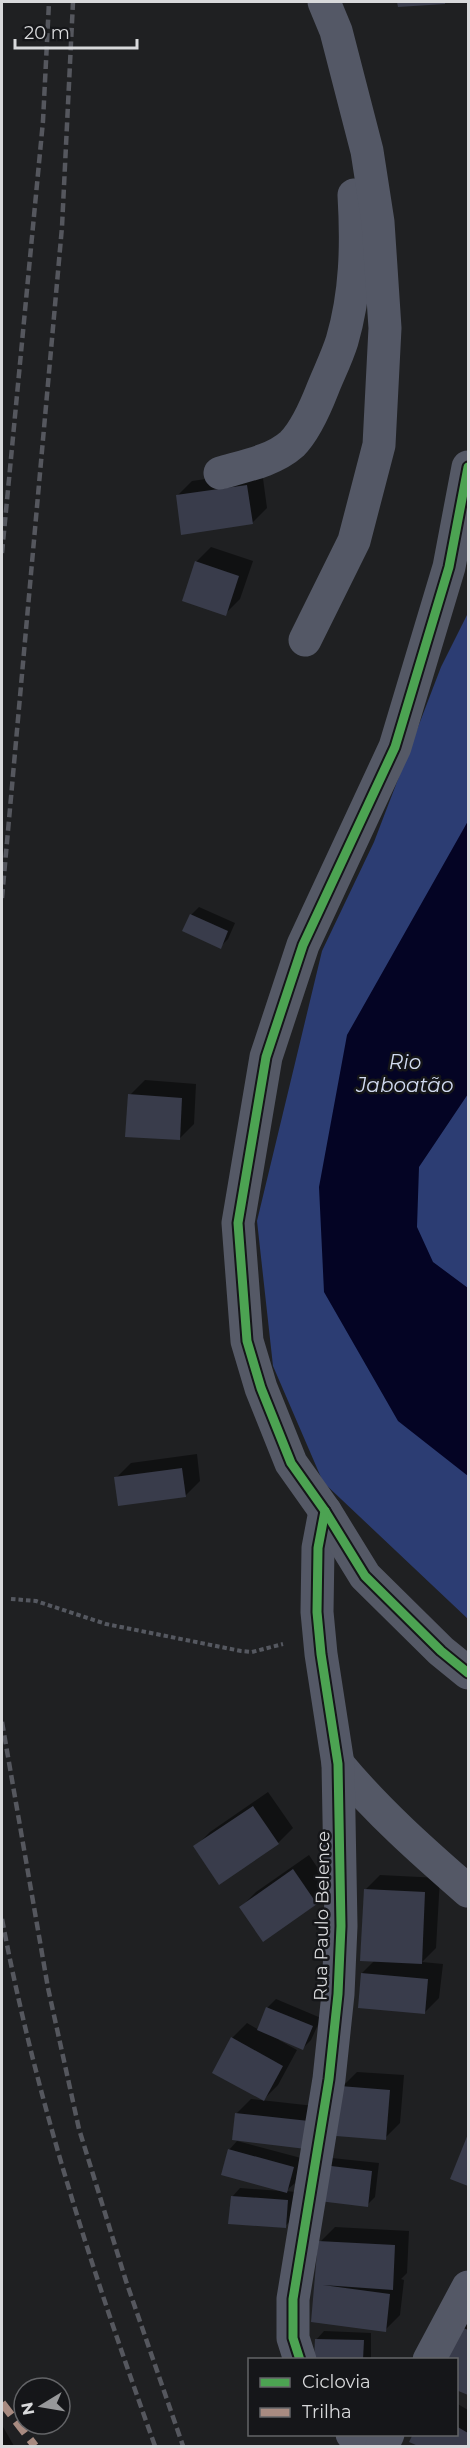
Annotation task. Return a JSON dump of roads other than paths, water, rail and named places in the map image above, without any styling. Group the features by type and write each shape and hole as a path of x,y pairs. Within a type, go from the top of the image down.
{"main road":[{"path":"468,467 449,567 395,747 303,945 266,1057 238,1224 247,1341 261,1388 291,1463 325,1511 365,1576 441,1651 468,1673"}],"street":[{"path":"305,640 354,541 379,445 385,328 378,222 367,151 336,31 324,2"},
{"path":"220,473 256,463 278,454 291,444 299,435 317,404 342,341 355,275 353,95"},
{"name":"Rua Paulo Belence","path":"299,2358 293,2338 293,2299 328,2079 338,1994 341,1926 338,1764 317,1612 318,1548 325,1511"},
{"path":"338,1764 400,1832 468,1891"},
{"path":"430,2358 468,2287"}],"water":[{"name":"Rio Jaboatão","path":"468,821 468,1094 419,1167 417,1227 433,1262 468,1288 468,1476 398,1421 324,1292 319,1187 347,1035"}],"railway":[{"path":"2,553 43,121 49,2"},
{"path":"2,898 62,227 73,2"},
{"path":"2,1722 48,1988 79,2129 126,2281 183,2446"},
{"path":"2,1919 16,1987 49,2120 88,2251 155,2446"}]}
